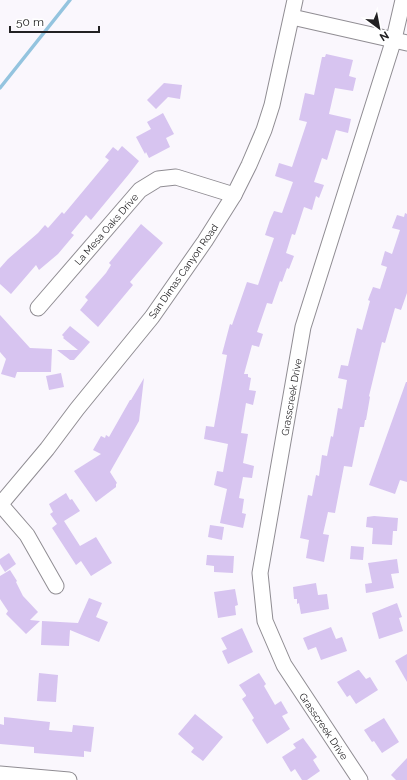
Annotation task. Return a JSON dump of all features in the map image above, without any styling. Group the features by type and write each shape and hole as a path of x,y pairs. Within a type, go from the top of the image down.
{"street":[{"name":"San Dimas Canyon Road","path":"0,505 152,317 205,241 234,196 264,130 277,84 295,0"},
{"name":"Grasscreek Drive","path":"360,780 284,665 265,621 260,572 303,327 400,41 403,0"},
{"path":"292,17 400,41"},
{"name":"La Mesa Oaks Drive","path":"38,308 140,190 158,179 176,177 234,196"},
{"path":"0,505 27,535 56,586"},
{"path":"0,774 68,780"}],"building":[{"path":"326,54 353,60 349,76 356,78 353,91 335,88 329,114 351,119 348,133 336,130 327,160 322,158 314,182 324,185 319,198 316,196 312,210 304,207 295,235 292,234 286,253 294,256 289,269 287,268 282,282 280,281 272,304 267,303 257,332 263,334 259,347 252,345 244,374 248,374 248,377 251,378 249,390 256,391 253,405 246,403 241,433 248,434 243,463 254,466 252,478 243,477 239,498 244,499 242,513 246,514 243,528 220,523 227,489 214,485 217,471 223,472 228,444 204,439 206,426 214,427 227,355 222,354 230,324 232,325 247,282 258,285 274,238 265,235 270,220 274,211 282,213 293,182 275,176 279,163 292,167 307,122 299,120 305,93 314,95 322,57 325,57"},
{"path":"164,83 182,85 180,99 168,97 156,109 147,100"},
{"path":"163,113 174,134 166,138 170,147 149,158 146,152 145,154 136,137 151,129 147,122"},
{"path":"122,146 139,161 91,220 86,215 71,233 74,235 58,254 39,270 36,265 11,294 0,284 0,268 45,225 48,228 62,212 64,214 109,160 105,157 113,147 118,151"},
{"path":"405,213 407,214 407,293 401,310 395,308 385,343 382,342 369,396 366,420 364,427 360,427 352,467 344,466 335,513 328,512 323,534 329,535 324,562 306,558 309,540 300,538 308,495 312,496 316,475 319,476 322,455 327,456 331,436 333,437 338,408 342,409 347,380 338,378 341,365 348,366 357,328 362,330 370,301 368,300 373,287 380,289 387,267 381,265 385,251 392,254 400,230 392,228 397,215 404,217"},
{"path":"141,224 163,243 130,282 133,285 98,327 80,310 88,300 85,297 106,273 111,265 109,263"},
{"path":"0,315 30,348 52,349 51,372 17,372 15,378 1,374 6,359 0,352"},
{"path":"70,326 90,342 74,360 70,360 57,350 78,350 63,338 64,337 62,335"},
{"path":"61,373 64,387 49,390 46,376"},
{"path":"144,378 139,421 110,472 117,483 116,487 96,502 74,471 101,454 93,450 101,436 105,438 106,435 109,437"},
{"path":"406,382 407,482 400,480 395,494 369,485"},
{"path":"66,493 80,511 64,521 80,546 96,537 112,563 91,576 81,561 76,565 52,528 57,524 50,514 53,512 49,504"},
{"path":"374,516 398,518 397,531 393,531 392,545 372,544 373,528 366,527 367,517"},
{"path":"210,525 224,527 222,540 208,537"},
{"path":"351,546 364,547 363,560 350,559"},
{"path":"9,553 16,564 5,572 0,564 0,559"},
{"path":"207,555 234,556 233,573 214,572 214,566 206,565"},
{"path":"397,559 399,573 391,574 394,588 366,593 365,584 372,583 368,563"},
{"path":"10,570 17,581 16,582 23,596 38,612 30,620 40,621 26,634 6,614 8,611 0,599 0,576"},
{"path":"316,583 318,595 327,594 329,609 301,614 299,603 297,604 297,599 294,599 293,587"},
{"path":"235,589 238,605 235,606 236,615 218,618 214,592"},
{"path":"89,598 102,603 96,617 108,622 99,642 70,630 69,646 41,645 42,621 78,623"},
{"path":"397,603 402,617 399,618 403,631 379,639 372,613"},
{"path":"331,627 336,639 342,637 347,651 321,660 316,647 308,650 303,638"},
{"path":"242,628 253,652 228,664 222,651 227,649 221,638"},
{"path":"407,654 407,682 395,661"},
{"path":"358,670 366,679 370,677 378,690 356,704 350,695 347,697 337,682"},
{"path":"39,673 58,675 56,702 37,701"},
{"path":"259,673 266,684 264,686 275,705 281,701 288,713 282,716 290,729 267,744 252,720 254,718 242,699 246,695 239,685"},
{"path":"195,714 223,737 203,761 191,752 194,748 178,734"},
{"path":"4,717 50,722 49,730 72,732 73,725 94,727 91,752 84,751 84,757 34,753 34,747 0,744 0,724 4,725"},
{"path":"384,718 399,742 382,753 364,730"},
{"path":"303,738 317,757 313,760 320,771 307,780 302,780 295,769 291,772 282,757 296,748 293,744"},
{"path":"407,758 407,780 396,780 391,775"}],"waterway":[{"path":"0,88 70,0"}]}
